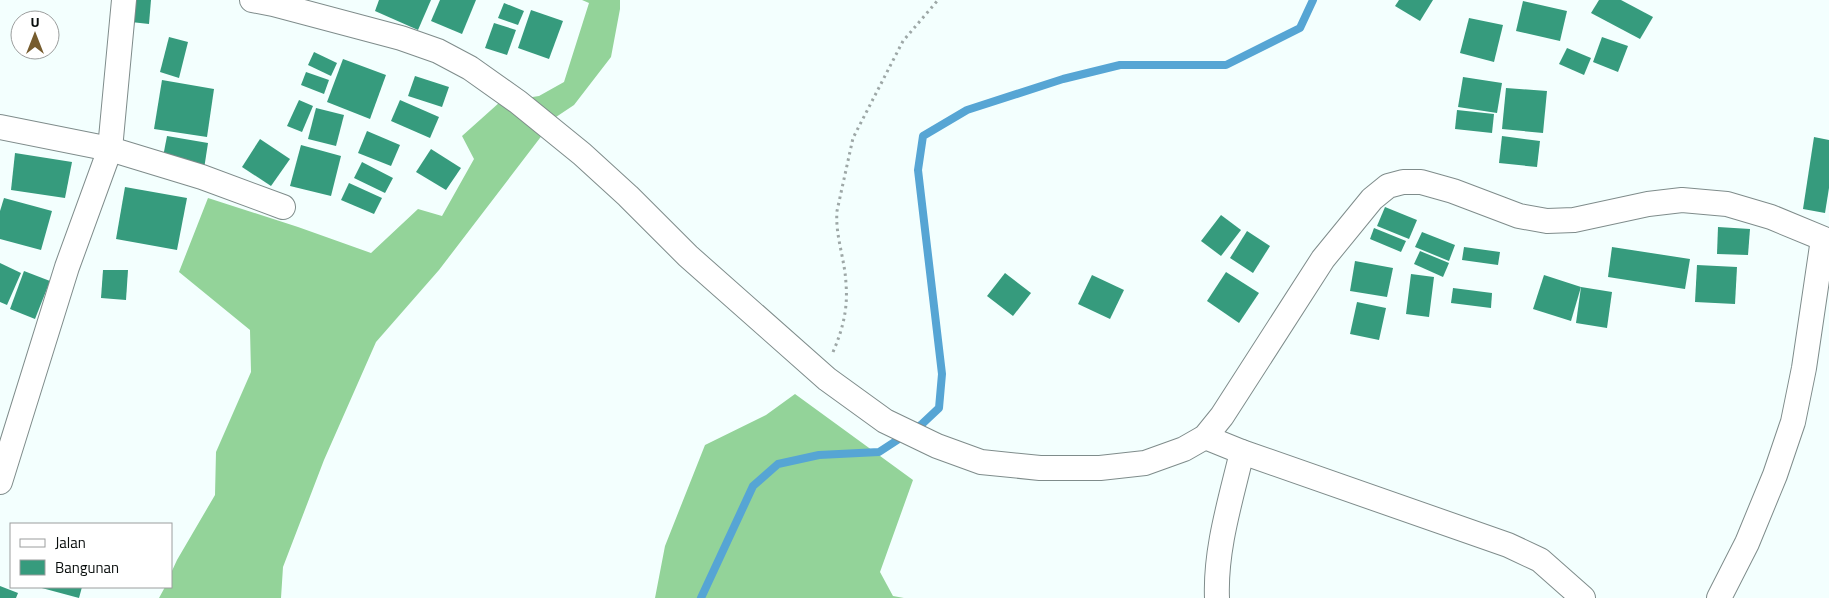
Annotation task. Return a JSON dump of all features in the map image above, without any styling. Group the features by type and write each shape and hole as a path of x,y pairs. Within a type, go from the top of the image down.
{"street":[{"path":"0,482 68,267 110,150 124,0"},
{"path":"252,0 282,6 402,38 438,51 470,68 518,102 582,154 628,196 688,256 817,371 885,421 937,446 981,462 1040,468 1100,468 1145,463 1184,449 1205,437 1227,408 1323,259 1372,199 1388,186 1403,182 1421,182 1453,191 1519,216 1547,221 1574,220 1648,204 1682,200 1727,204 1771,217 1826,240 1793,422 1775,475 1747,544 1719,598"},
{"path":"0,127 110,150 202,177 283,207"},
{"path":"1205,437 1242,452 1508,545 1540,560 1583,598"},
{"path":"1217,598 1216,585 1224,528 1242,452"}],"path":[{"path":"817,371 832,354 842,331 846,307 846,283 836,223 852,138 903,41 938,0"}],"green space":[{"path":"582,0 620,0 611,57 574,105 556,117 439,270 376,342 324,460 283,567 281,598 159,598 164,588 172,588 172,571 177,560 215,495 216,452 251,372 250,330 179,272 208,198 371,253 418,209 442,216 474,159 462,136 500,102 539,96 564,82 589,3"},
{"path":"795,394 913,480 880,572 893,596 904,598 655,598 665,546 705,445 766,415"}],"building":[{"path":"132,0 151,0 149,24 131,22"},
{"path":"379,0 431,0 418,30 375,11"},
{"path":"440,0 476,0 462,34 431,21"},
{"path":"1399,0 1433,0 1420,21 1395,6"},
{"path":"1599,0 1621,0 1653,17 1640,39 1591,13"},
{"path":"1523,1 1567,11 1560,41 1516,31"},
{"path":"504,3 524,11 518,25 498,18"},
{"path":"531,10 563,21 549,59 518,48"},
{"path":"1469,18 1503,25 1494,62 1460,53"},
{"path":"494,23 516,30 507,55 485,48"},
{"path":"169,37 188,42 179,78 160,72"},
{"path":"1602,37 1628,46 1618,72 1593,62"},
{"path":"1567,48 1591,58 1584,75 1559,64"},
{"path":"314,52 337,63 331,76 308,65"},
{"path":"343,59 386,75 370,119 327,102"},
{"path":"306,72 329,80 324,94 301,85"},
{"path":"415,76 449,87 442,107 408,96"},
{"path":"1463,77 1502,83 1497,113 1458,107"},
{"path":"162,80 214,89 207,137 154,129"},
{"path":"1506,88 1547,91 1543,133 1502,129"},
{"path":"299,100 313,106 302,132 287,126"},
{"path":"400,100 439,117 430,138 391,121"},
{"path":"316,108 344,115 336,146 308,139"},
{"path":"1457,110 1494,114 1492,133 1455,129"},
{"path":"367,131 400,145 391,166 358,153"},
{"path":"167,136 208,143 204,169 162,162"},
{"path":"1502,136 1540,141 1537,167 1499,163"},
{"path":"1814,137 1829,140 1829,188 1825,213 1803,209"},
{"path":"260,139 290,159 271,186 242,167"},
{"path":"301,145 341,156 331,196 290,186"},
{"path":"431,149 461,168 446,190 416,172"},
{"path":"15,153 72,162 65,198 11,190"},
{"path":"362,162 393,178 385,193 354,178"},
{"path":"349,183 382,198 374,214 341,200"},
{"path":"125,187 187,198 177,250 116,239"},
{"path":"4,198 52,211 41,250 0,239 0,211"},
{"path":"1385,207 1417,220 1409,239 1377,226"},
{"path":"1221,215 1241,230 1221,256 1201,241"},
{"path":"1718,227 1750,229 1748,255 1717,254"},
{"path":"1374,228 1406,241 1401,252 1370,239"},
{"path":"1247,231 1270,246 1253,273 1230,258"},
{"path":"1422,232 1455,245 1449,261 1415,247"},
{"path":"1464,247 1500,252 1498,265 1462,260"},
{"path":"1612,247 1690,259 1685,289 1608,277"},
{"path":"1420,251 1449,263 1443,277 1414,264"},
{"path":"1355,261 1393,268 1387,297 1350,291"},
{"path":"0,263 21,273 7,305 0,302"},
{"path":"1697,265 1737,267 1735,304 1695,302"},
{"path":"103,270 128,270 126,300 101,298"},
{"path":"24,271 50,281 35,319 10,309"},
{"path":"1226,272 1259,293 1239,323 1207,301"},
{"path":"1005,273 1031,293 1013,316 987,296"},
{"path":"1411,274 1434,277 1429,317 1406,314"},
{"path":"1092,275 1124,290 1110,319 1078,304"},
{"path":"1544,275 1581,287 1571,321 1533,309"},
{"path":"1581,287 1612,292 1607,328 1576,323"},
{"path":"1453,288 1492,293 1491,308 1451,303"},
{"path":"1357,302 1386,308 1379,340 1350,334"},
{"path":"0,586 18,593 16,598 0,598"},
{"path":"42,588 82,588 79,598"}],"waterway":[{"path":"701,598 753,486 778,464 819,455 879,452 922,424 939,408 942,374 918,170 923,136 967,110 1063,79 1120,65 1226,65 1300,28 1313,0"}]}
